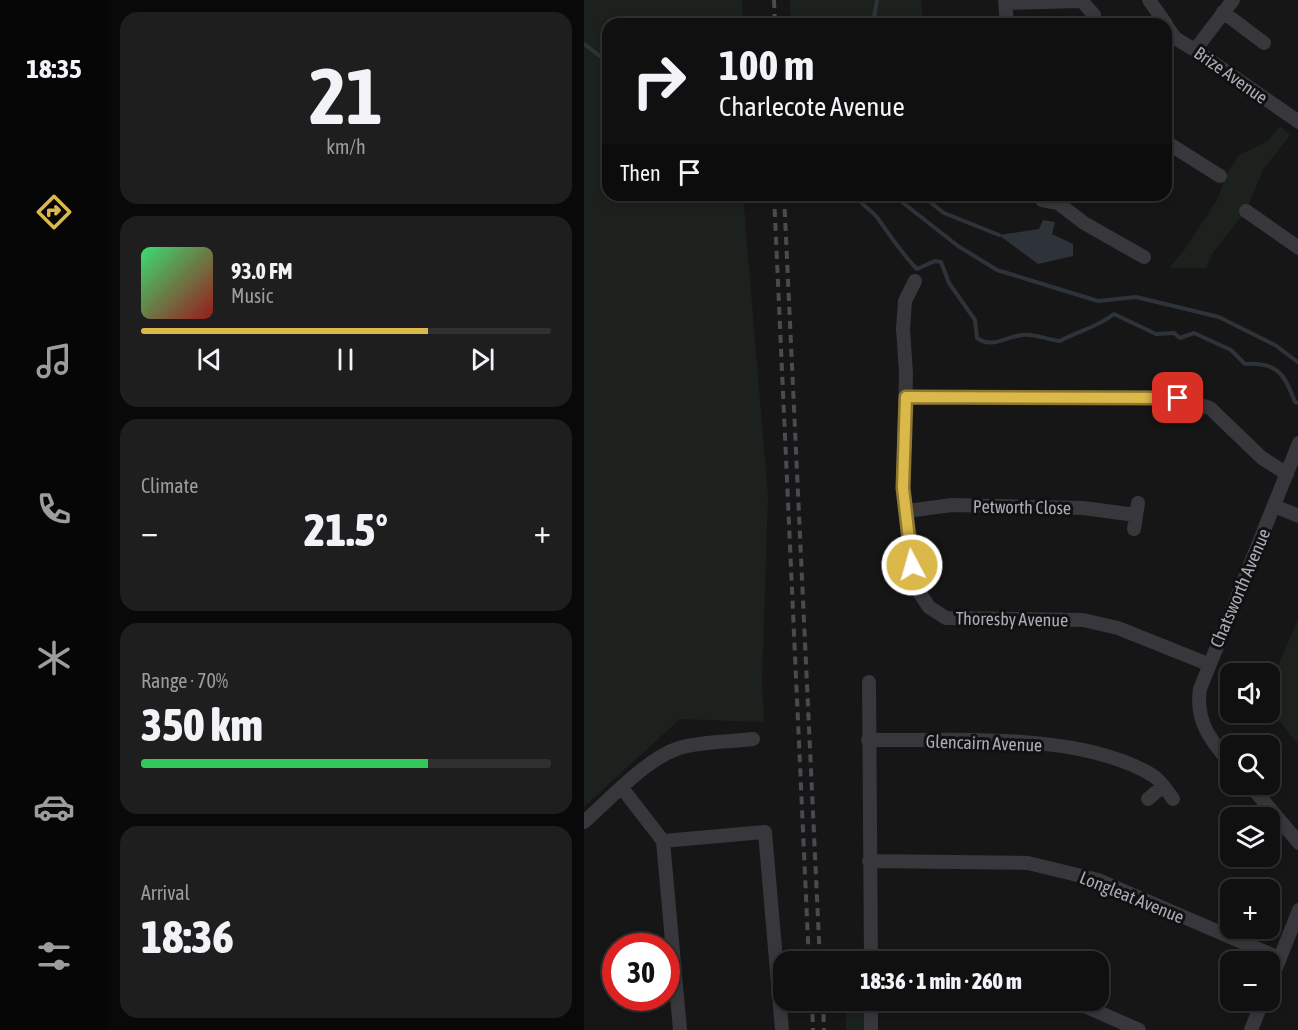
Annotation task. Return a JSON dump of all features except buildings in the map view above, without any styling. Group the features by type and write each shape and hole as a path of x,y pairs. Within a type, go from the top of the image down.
{"street":[{"path":"1007,18 1006,1 1081,0 1094,15"},
{"name":"Brize Avenue","path":"1149,0 1162,18"},
{"path":"1195,50 1233,0"},
{"path":"1223,12 1264,43"},
{"name":"Brize Avenue","path":"1172,44 1195,50 1298,122"},
{"path":"1172,146 1220,176"},
{"path":"1061,201 1084,223 1144,257"},
{"path":"1246,211 1298,248"},
{"name":"Thoresby Avenue","path":"915,281 905,301 903,329 906,397 903,488 917,589 929,607 946,618 1083,620 1118,628 1208,664"},
{"path":"906,397 1178,398 1210,408 1262,458 1287,474"},
{"name":"Chatsworth Avenue","path":"1220,752 1208,738 1201,720 1199,699 1208,664 1298,443"},
{"name":"Petworth Close","path":"907,511 952,505 1083,508 1136,515"},
{"path":"1274,506 1298,516"},
{"path":"869,682 870,951"},
{"path":"584,822 652,763 680,748 753,739"},
{"name":"Glencairn Avenue","path":"868,740 1013,741 1079,749 1123,762 1153,776 1173,799"},
{"path":"1148,799 1163,786"},
{"path":"622,788 663,841 680,1030"},
{"path":"1258,795 1298,843"},
{"path":"663,841 765,832 782,1030"},
{"name":"Longleat Avenue","path":"869,861 1028,864 1069,872 1098,880 1282,951 1298,950"},
{"path":"1280,956 1298,910"},
{"path":"871,1011 871,1030"},
{"path":"1096,1011 1139,1030"},
{"path":"1251,1030 1259,1011"}],"shaded area":[{"path":"584,0 742,0 744,18 602,18 602,201 743,201 768,496 762,683 764,722 680,719 584,807"},
{"path":"790,0 921,0 922,18 791,18"},
{"path":"1280,126 1290,135 1263,170 1246,211 1212,254 1206,268 1169,268 1183,252 1218,198 1226,174 1239,155 1268,141"},
{"path":"1043,220 1055,222 1052,234 1073,244 1073,256 1038,264 999,235 1039,229"},
{"path":"1298,619 1298,744 1280,722 1279,663"},
{"path":"846,1011 866,1011 866,1030 846,1030"}],"waterway":[{"path":"874,18 877,0"},
{"path":"584,44 602,58"},
{"path":"860,201 917,269 935,261 941,262 949,283 975,320 977,338 983,341 994,342 1026,335 1060,341 1114,314 1156,334 1174,333 1180,338 1194,333 1231,350 1245,364 1272,367 1283,377 1295,402 1299,403"},
{"path":"901,201 958,246 997,270 1098,301 1136,297 1219,317 1275,345 1299,363"},
{"path":"929,201 944,213 999,235"}],"railway":[{"path":"774,0 775,18"},
{"path":"774,201 808,951"},
{"path":"784,201 819,951"},
{"path":"812,1011 813,1030"},
{"path":"823,1011 824,1030"}],"route":[{"path":"912,565 903,488 906,397 1145,396 1178,398"}]}
